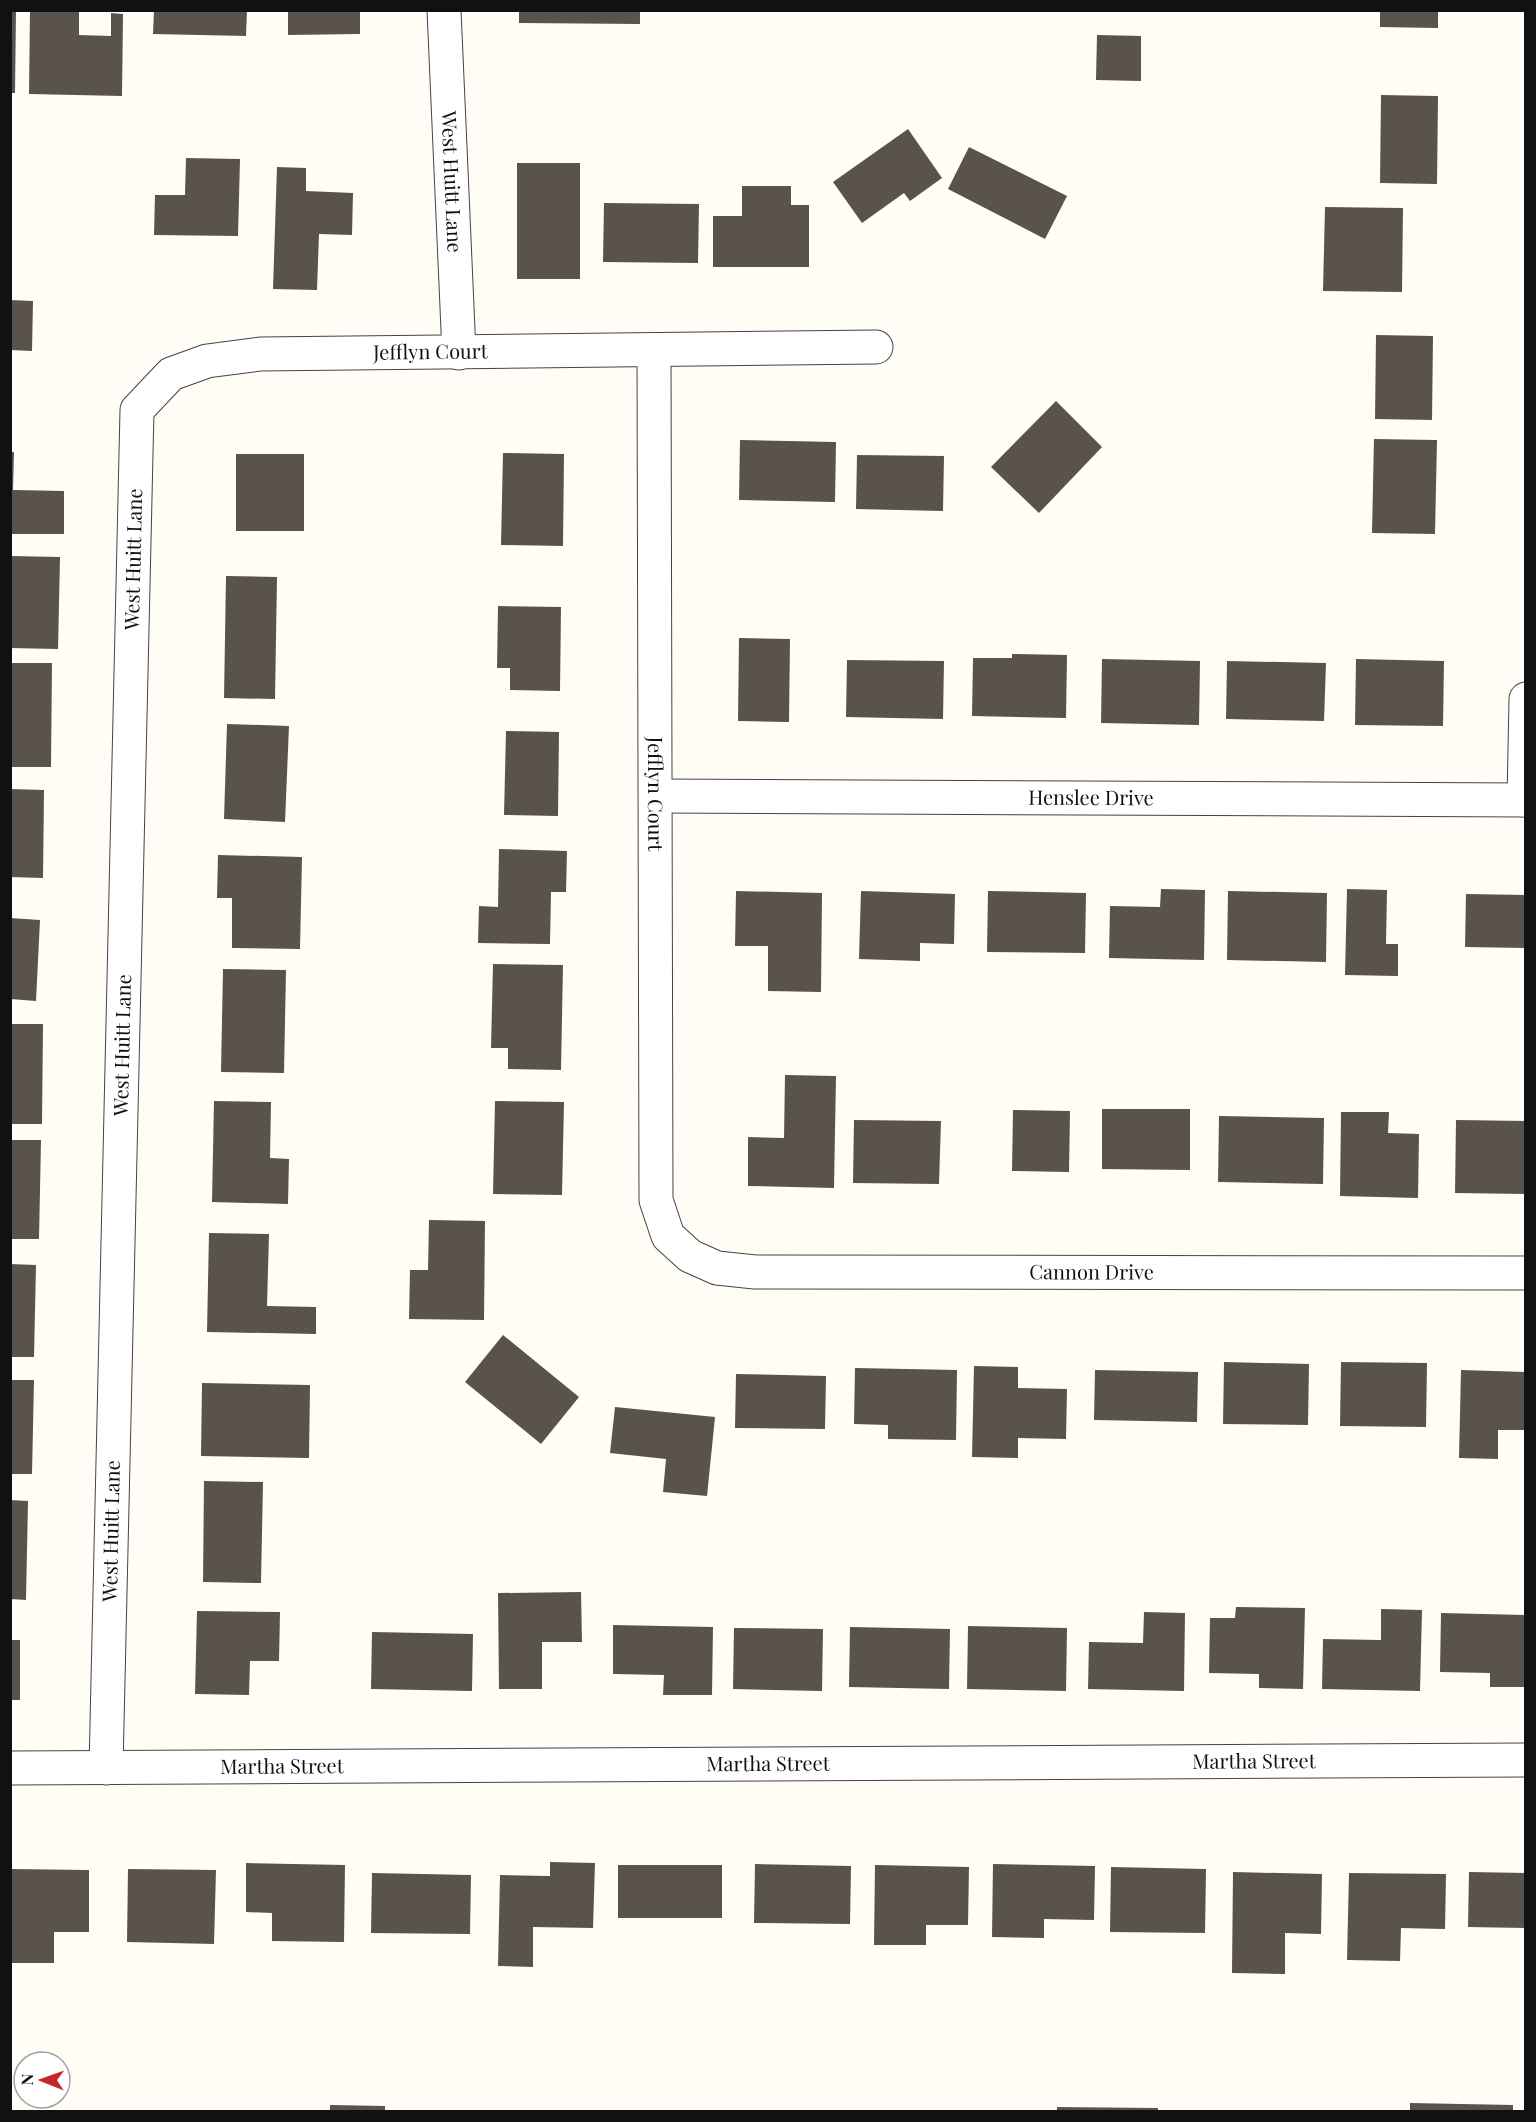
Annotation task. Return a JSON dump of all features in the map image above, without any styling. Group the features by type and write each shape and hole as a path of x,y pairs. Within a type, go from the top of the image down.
{"street":[{"name":"West Huitt Lane","path":"444,10 459,353"},
{"name":"Jefflyn Court","path":"207,362 260,354 876,346"},
{"name":"Jefflyn Court","path":"654,350 656,1200 668,1236"},
{"name":"West Huitt Lane","path":"106,1768 137,410 171,374 207,362"},
{"path":"1525,800 1526,699"},
{"name":"Henslee Drive","path":"656,796 1525,800"},
{"name":"Cannon Drive","path":"668,1236 690,1256 717,1268 755,1272 1526,1273"},
{"name":"Martha Street","path":"10,1768 1526,1760"}],"building":[{"path":"30,10 79,10 79,35 111,36 111,13 123,14 122,96 29,94"},
{"path":"154,10 247,10 246,36 153,34"},
{"path":"288,10 360,10 360,34 288,35"},
{"path":"519,10 640,10 640,24 519,23"},
{"path":"1380,10 1438,10 1438,28 1380,27"},
{"path":"10,11 16,11 15,93 10,93"},
{"path":"1097,35 1141,36 1141,81 1096,80"},
{"path":"1381,95 1438,96 1437,184 1380,183"},
{"path":"908,129 942,178 910,201 904,193 862,223 833,182"},
{"path":"969,147 1067,196 1045,239 948,189"},
{"path":"186,158 240,159 238,236 154,235 155,195 185,195"},
{"path":"517,163 580,163 580,279 517,279"},
{"path":"277,167 306,168 306,191 353,193 352,235 319,234 317,290 273,289"},
{"path":"742,186 791,186 791,205 809,205 809,267 713,267 713,216 742,216"},
{"path":"604,203 699,204 698,263 603,262"},
{"path":"1325,207 1403,208 1402,292 1323,291"},
{"path":"10,300 33,301 32,351 10,350"},
{"path":"1376,335 1433,336 1432,420 1375,419"},
{"path":"1056,401 1102,447 1039,513 991,467"},
{"path":"1374,439 1437,440 1435,534 1372,533"},
{"path":"740,440 836,442 835,502 739,500"},
{"path":"10,452 14,452 13,490 64,491 64,534 10,534"},
{"path":"503,453 564,454 563,546 501,545"},
{"path":"236,454 304,454 304,531 236,531"},
{"path":"857,455 944,456 943,511 856,509"},
{"path":"10,556 60,557 58,649 10,648"},
{"path":"226,576 277,577 275,699 224,698"},
{"path":"498,606 561,607 560,691 510,690 510,668 497,668"},
{"path":"739,638 790,639 789,722 738,721"},
{"path":"1012,654 1067,655 1066,718 972,716 973,658 1012,658"},
{"path":"1102,659 1200,661 1199,725 1101,723"},
{"path":"1356,659 1444,661 1443,726 1355,725"},
{"path":"847,660 944,661 943,719 846,717"},
{"path":"1227,661 1326,663 1324,721 1226,719"},
{"path":"10,663 52,663 51,767 10,767"},
{"path":"227,724 289,726 285,822 224,819"},
{"path":"506,731 559,732 558,816 504,815"},
{"path":"10,789 44,790 43,878 10,877"},
{"path":"499,849 567,851 566,892 551,892 550,944 478,943 479,906 498,907"},
{"path":"218,855 302,857 300,949 232,948 232,898 217,898"},
{"path":"1161,889 1205,890 1204,960 1109,958 1110,906 1160,907"},
{"path":"1347,889 1387,890 1386,944 1398,944 1398,976 1345,975"},
{"path":"736,891 822,893 821,992 768,991 768,946 735,946"},
{"path":"861,891 955,894 954,944 920,943 920,961 859,959"},
{"path":"988,891 1086,893 1085,953 987,952"},
{"path":"1228,891 1327,893 1326,962 1227,960"},
{"path":"1466,894 1526,895 1526,948 1465,947"},
{"path":"10,918 40,920 36,1001 10,999"},
{"path":"493,964 563,965 561,1070 508,1069 508,1048 491,1048"},
{"path":"223,969 286,970 284,1073 221,1072"},
{"path":"10,1024 43,1024 42,1124 10,1124"},
{"path":"785,1075 836,1076 834,1188 748,1186 748,1137 784,1138"},
{"path":"214,1101 271,1102 270,1158 289,1159 288,1204 212,1202"},
{"path":"495,1101 564,1102 562,1195 493,1194"},
{"path":"1102,1109 1190,1109 1190,1170 1102,1169"},
{"path":"1013,1110 1070,1111 1069,1172 1012,1171"},
{"path":"1341,1112 1389,1112 1388,1133 1419,1134 1418,1198 1340,1196"},
{"path":"1219,1116 1324,1118 1323,1184 1218,1182"},
{"path":"854,1120 941,1121 939,1184 853,1183"},
{"path":"1456,1120 1526,1121 1526,1194 1455,1193"},
{"path":"10,1140 41,1140 39,1239 10,1239"},
{"path":"429,1220 485,1221 484,1320 409,1319 410,1270 428,1270"},
{"path":"209,1233 269,1234 267,1306 316,1307 316,1334 207,1332"},
{"path":"10,1264 36,1265 34,1357 10,1357"},
{"path":"503,1335 579,1397 541,1444 465,1382"},
{"path":"1224,1362 1309,1364 1308,1425 1223,1424"},
{"path":"1341,1362 1427,1363 1426,1427 1340,1426"},
{"path":"974,1366 1018,1367 1018,1388 1067,1389 1066,1439 1018,1438 1018,1458 972,1457"},
{"path":"855,1368 957,1370 956,1440 888,1439 888,1425 854,1424"},
{"path":"1095,1370 1198,1372 1197,1422 1094,1420"},
{"path":"1461,1370 1526,1372 1526,1430 1498,1430 1498,1459 1459,1458"},
{"path":"736,1374 826,1376 825,1429 735,1428"},
{"path":"10,1380 34,1380 32,1474 10,1474"},
{"path":"202,1383 310,1385 309,1458 201,1456"},
{"path":"615,1407 715,1417 707,1496 663,1492 666,1459 610,1453"},
{"path":"204,1481 263,1482 261,1583 203,1582"},
{"path":"10,1500 28,1501 26,1600 10,1599"},
{"path":"581,1592 582,1642 542,1642 542,1689 499,1689 498,1593"},
{"path":"1236,1607 1305,1608 1303,1689 1259,1688 1259,1674 1209,1673 1210,1618 1235,1618"},
{"path":"1381,1609 1422,1610 1420,1691 1322,1689 1323,1639 1381,1640"},
{"path":"197,1611 280,1612 279,1661 250,1661 249,1695 195,1694"},
{"path":"1144,1612 1185,1613 1184,1691 1088,1689 1089,1642 1143,1643"},
{"path":"1441,1613 1526,1615 1526,1687 1490,1687 1490,1673 1440,1672"},
{"path":"613,1625 713,1627 712,1695 663,1695 664,1675 613,1674"},
{"path":"968,1626 1067,1628 1066,1691 967,1689"},
{"path":"850,1627 950,1629 949,1689 849,1687"},
{"path":"734,1628 823,1629 822,1691 733,1689"},
{"path":"372,1632 473,1634 472,1691 371,1689"},
{"path":"10,1640 20,1640 20,1700 10,1700"},
{"path":"550,1862 595,1863 593,1928 533,1927 533,1967 498,1966 500,1875 550,1876"},
{"path":"246,1863 345,1865 344,1942 272,1941 272,1913 246,1912"},
{"path":"755,1864 851,1866 850,1924 754,1923"},
{"path":"993,1864 1095,1866 1094,1920 1044,1919 1044,1938 992,1937"},
{"path":"618,1865 722,1865 722,1918 618,1918"},
{"path":"875,1865 969,1867 968,1925 926,1925 926,1945 874,1945"},
{"path":"1111,1867 1206,1869 1205,1933 1110,1932"},
{"path":"10,1869 89,1870 89,1932 54,1932 54,1963 10,1963"},
{"path":"128,1869 216,1870 214,1944 127,1942"},
{"path":"1233,1872 1322,1874 1321,1934 1285,1933 1285,1974 1232,1973"},
{"path":"1469,1872 1526,1873 1526,1928 1468,1927"},
{"path":"372,1873 471,1875 470,1934 371,1933"},
{"path":"1349,1873 1446,1874 1445,1929 1401,1928 1400,1961 1347,1960"},
{"path":"1410,2103 1513,2105 1513,2112 1410,2112"},
{"path":"330,2105 385,2106 385,2112 330,2112"},
{"path":"1057,2107 1158,2108 1158,2112 1057,2112"}]}
